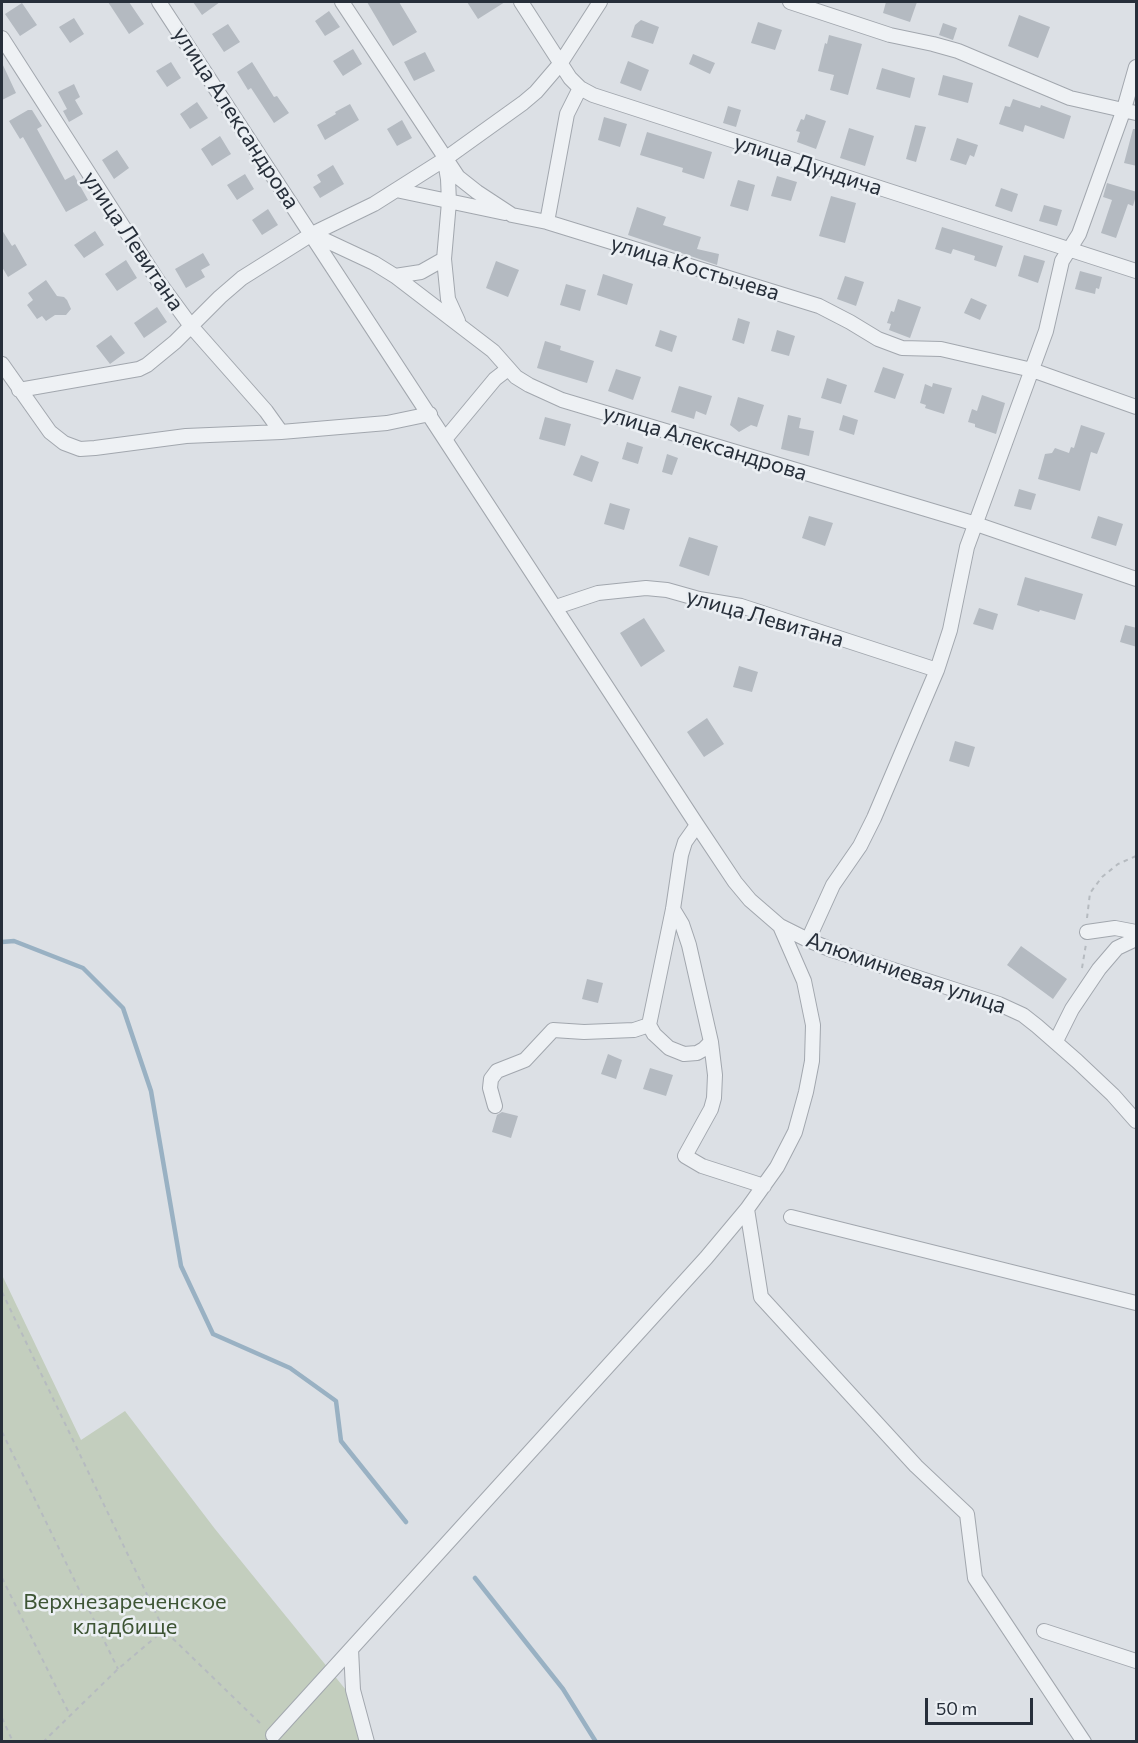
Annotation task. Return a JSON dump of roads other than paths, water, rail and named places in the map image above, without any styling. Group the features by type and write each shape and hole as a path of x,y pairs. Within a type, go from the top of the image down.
{"street":[{"name":"улица Александрова","path":"159,2 735,882 750,900 780,926"},
{"name":"улица Костычева","path":"342,2 458,177 512,215 547,222 819,306 878,339 902,348 941,349 1032,370 1137,407"},
{"name":"улица Дундича","path":"521,2 570,78 580,88 593,95 1137,271"},
{"path":"19,390 139,369 147,365 235,284 312,234 396,190 445,159 523,103 536,92 560,64 600,2"},
{"path":"790,2 890,36 958,51 1070,98 1130,111"},
{"name":"улица Левитана","path":"2,39 158,281 191,326 266,411 281,432"},
{"path":"808,940 832,885 860,846 874,818 937,670 959,593 963,561 1046,331 1062,261 1079,234 1130,111 1137,68"},
{"path":"547,222 567,114 580,88"},
{"path":"445,159 449,202 444,259 448,299 460,324"},
{"path":"396,190 512,215"},
{"name":"улица Александрова","path":"312,234 374,263 395,276 460,324 493,351 508,369 529,385 562,400 976,524 1137,579"},
{"path":"395,276 421,272 444,259"},
{"path":"2,364 50,432 64,443 80,448 186,436 281,432 387,423 430,414"},
{"path":"446,438 495,379 508,369"},
{"name":"улица Левитана","path":"556,608 598,593 646,588 667,590 699,599 741,606 937,670"},
{"path":"697,825 685,842 681,855 673,909 649,1025 654,1034 669,1048 684,1054 697,1053 711,1042"},
{"path":"673,909 682,924 689,945 711,1042 715,1075 711,1108 685,1155 702,1166 764,1186"},
{"path":"273,1735 706,1258 747,1209 777,1167 795,1132 812,1061 813,1025 804,981 780,926"},
{"name":"Алюминиевая улица","path":"780,926 832,950 999,1004 1023,1015 1056,1041 1137,1121"},
{"path":"1087,932 1115,928 1137,932"},
{"path":"1056,1041 1072,1009 1099,969 1117,948 1137,939"},
{"path":"495,1106 490,1088 491,1079 497,1071 525,1060 553,1030 594,1032 634,1030 649,1025"},
{"path":"747,1209 761,1297 916,1466 966,1514 975,1578 1084,1742"},
{"path":"791,1217 1137,1303"},
{"path":"1044,1630 1137,1661"},
{"path":"351,1649 353,1690 367,1742"}],"waterway":[{"path":"2,942 14,941 83,968 123,1008 151,1091 181,1266 213,1334 290,1368 336,1401 341,1441 406,1522"},
{"path":"475,1578 563,1689 596,1742"}],"park label":[{"name":"Верхнезареченское кладбище","path":"125,1614"}]}
